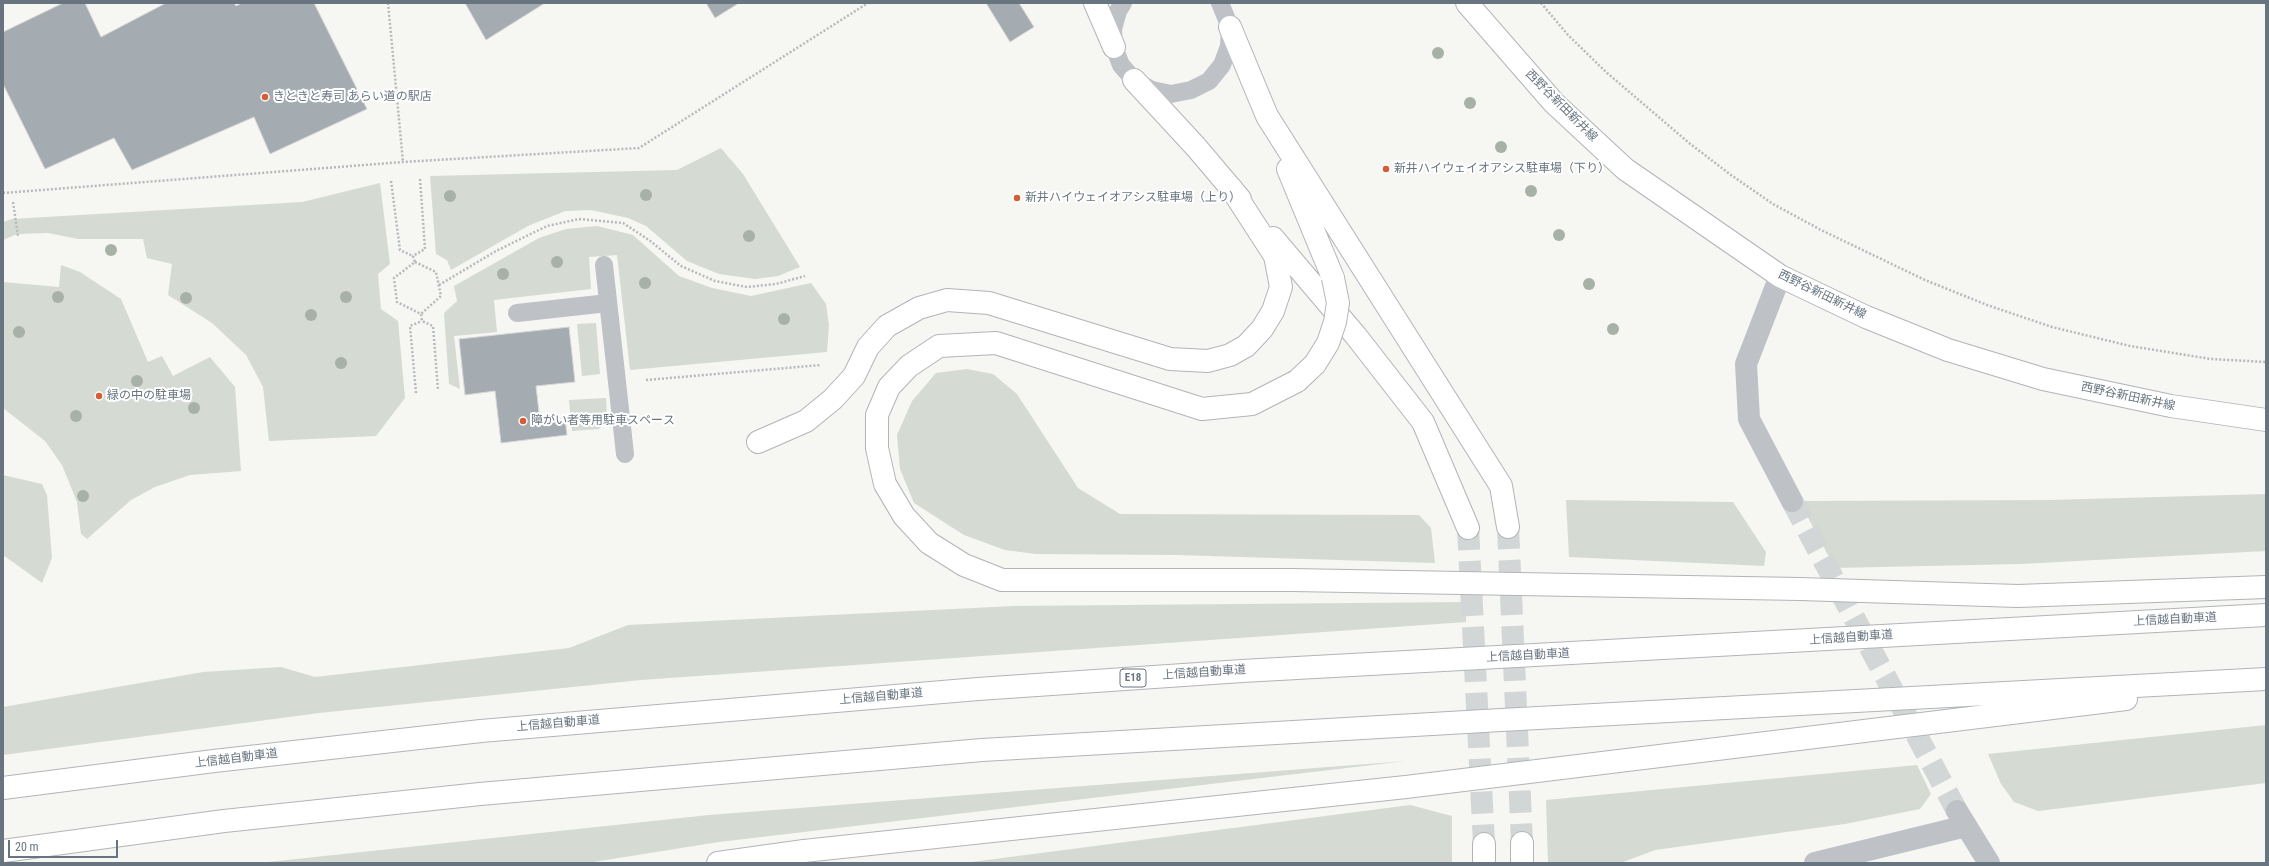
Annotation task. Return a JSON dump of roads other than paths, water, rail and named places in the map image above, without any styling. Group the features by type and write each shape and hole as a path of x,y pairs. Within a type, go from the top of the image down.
{"main road":[{"path":"1095,3 1114,47"},
{"name":"西野谷新田新井線","path":"1467,3 1554,103 1626,169 1780,276 1866,317 1941,347 2043,379 2171,406 2266,420"},
{"path":"1230,26 1333,278 1338,303 1335,322 1328,343 1316,364 1297,381 1252,404 1202,409 996,344 939,346 909,366 889,387 877,415 877,448 885,484 904,516 929,543 964,565 1002,580 1292,580 1792,588 2018,596 2266,586"},
{"path":"1134,80 1231,188 1356,336 1423,422 1468,528"},
{"path":"1267,116 1501,486 1508,527"},
{"path":"758,442 806,421 833,399 854,376 868,347 887,326 919,308 947,300 989,303 1170,359 1208,361 1230,355 1246,346 1262,329 1273,311 1281,287 1275,256 1231,188"},
{"name":"上信越自動車道","path":"3,788 214,761 481,731 978,688 1242,671 2266,615"},
{"path":"3,851 224,821 480,794 982,750 1501,720 2266,679"},
{"path":"718,863 804,851 1406,787 2266,682"}],"street":[{"path":"1780,276 1746,364 1748,411 1749,419 1792,501"},
{"path":"1815,863 1961,818 1989,863"}],"lane":[{"path":"1123,3 1118,11 1113,29 1114,47 1121,65 1134,80 1152,90 1171,94 1191,90 1209,81 1222,65 1229,46 1230,26 1220,3"},
{"path":"604,265 625,454"},
{"path":"517,313 608,303"}],"tunnel":[{"path":"1792,501 1957,811"},
{"path":"1508,527 1522,843"},
{"path":"1468,528 1484,844"}],"place":[{"name":"きときと寿司 あらい道の駅店","path":"265,97"},
{"name":"新井ハイウェイオアシス駐車場（下り）","path":"1386,169"},
{"name":"新井ハイウェイオアシス駐車場（上り）","path":"1017,198"},
{"name":"緑の中の駐車場","path":"99,396"},
{"name":"障がい者等用駐車スペース","path":"523,421"}]}
